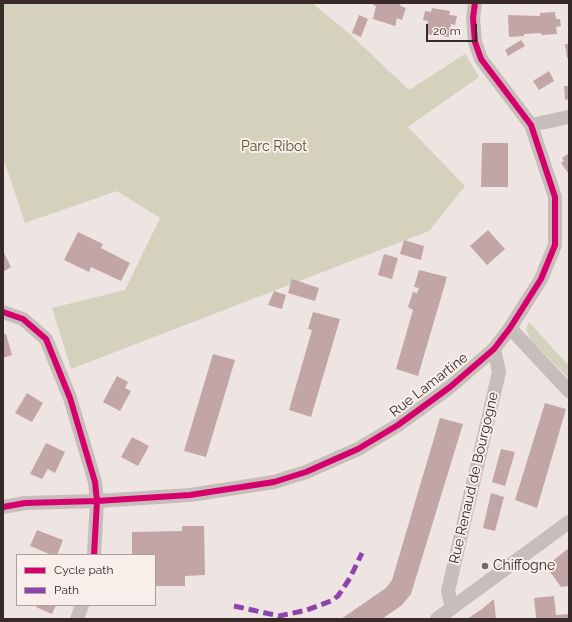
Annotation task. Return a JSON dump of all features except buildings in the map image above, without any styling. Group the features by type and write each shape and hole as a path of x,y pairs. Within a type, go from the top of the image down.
{"street":[{"name":"Rue Lamartine","path":"3,507 25,503 97,501 190,495 232,490 274,482 306,472 358,449 398,425 450,387 494,349 510,328 541,279 555,245 555,197 531,125 481,59 475,42 473,18 475,3"},
{"path":"531,125 569,117"},
{"path":"3,312 23,319 46,339 70,398 95,482 97,501 94,554"},
{"path":"510,328 569,391"},
{"name":"Rue Renaud de Bourgogne","path":"452,608 448,591 499,372 494,349"},
{"path":"437,619 569,522"},
{"path":"78,619 82,606"}],"green space":[{"name":"Parc Ribot","path":"3,3 312,3 351,35 409,90 465,54 479,77 408,127 465,186 429,231 71,369 52,308 125,290 160,218 117,191 25,223 3,157"},
{"path":"529,322 569,366 569,379 531,340 526,329"}],"marked path":[{"path":"234,606 279,616 307,610 331,601 338,596 350,578 362,553"}],"cycle path":[{"path":"3,507 25,503 97,501 190,495 274,482 306,472 358,449 398,425 450,387 494,349 510,328 541,279 555,245 555,197 531,125 481,59 475,42 473,18 475,3"},
{"path":"3,312 23,319 46,339 70,398 95,482 97,501 94,554"}],"place":[{"name":"Chiffogne","path":"485,566"}]}
